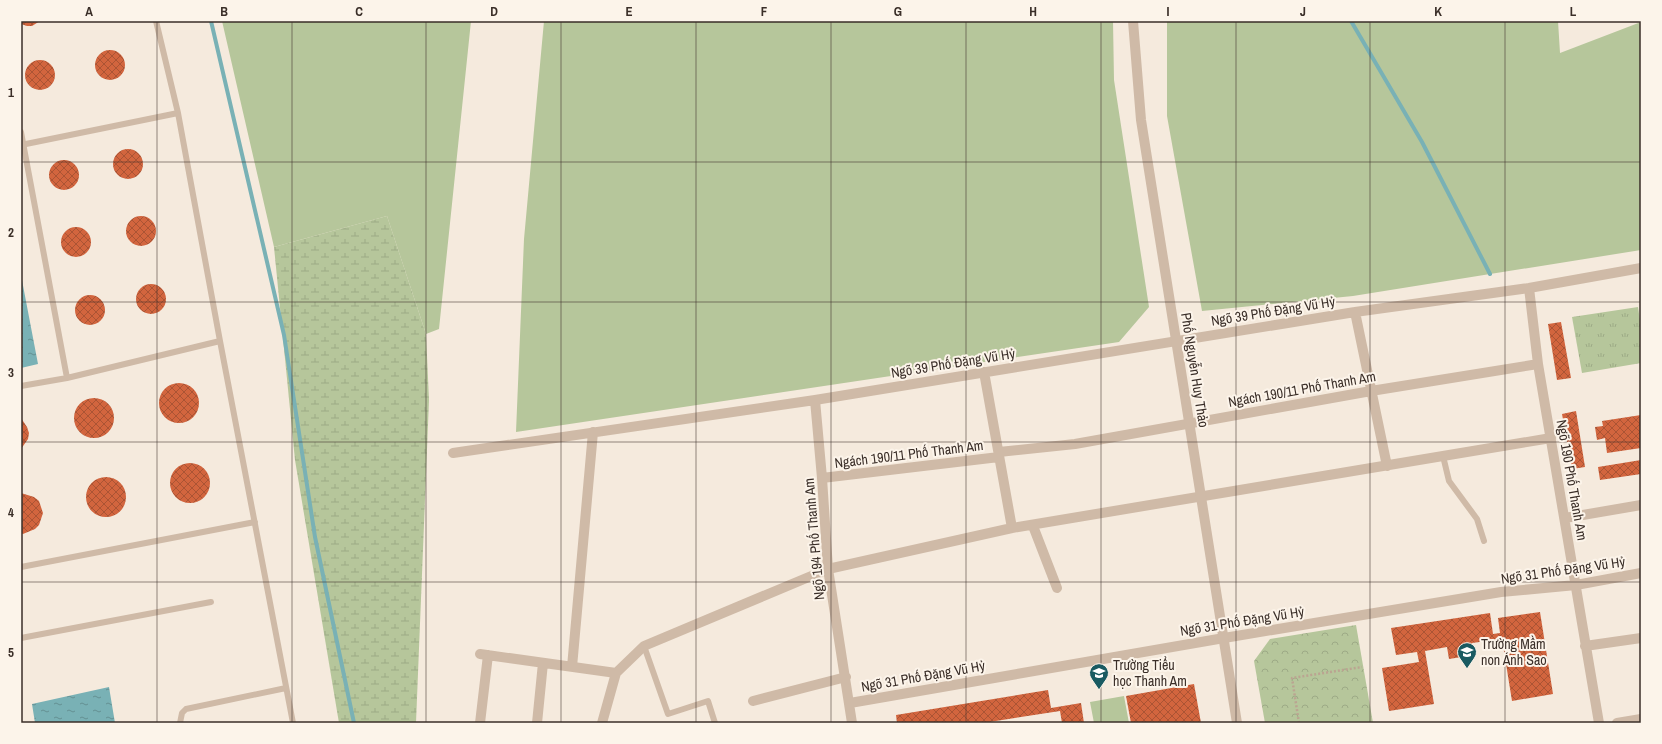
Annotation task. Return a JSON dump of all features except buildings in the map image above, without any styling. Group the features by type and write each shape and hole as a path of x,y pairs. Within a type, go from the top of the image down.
{"street":[{"name":"Phố Nguyễn Huy Thảo","path":"1133,21 1141,120 1237,723"},
{"name":"Ngõ 39 Phố Đặng Vũ Hỷ","path":"453,453 815,400 1355,312 1529,288 1641,268"},
{"name":"Ngõ 190 Phố Thanh Am","path":"1529,288 1538,364 1599,723"},
{"path":"1355,312 1386,466"},
{"name":"Ngách 190/11 Phố Thanh Am","path":"822,478 1075,444 1371,391 1538,364"},
{"path":"984,372 1012,528"},
{"name":"Ngõ 194 Phố Thanh Am","path":"815,400 828,569 846,676 852,723"},
{"path":"572,667 593,432"},
{"path":"602,723 616,673 644,646 828,569 1012,528 1033,526 1551,438"},
{"path":"1565,518 1641,505"},
{"path":"1033,526 1057,588"},
{"name":"Ngõ 31 Phố Đặng Vũ Hỷ","path":"850,703 1224,638 1501,592 1576,585 1641,573"},
{"path":"1585,646 1641,638"},
{"path":"480,723 484,655 616,673"},
{"path":"536,723 543,663"},
{"path":"753,701 846,676"},
{"path":"1617,723 1641,719"}],"lane":[{"path":"156,21 178,112 293,723"},
{"path":"22,145 178,112"},
{"path":"21,132 22,145 67,378"},
{"path":"21,386 67,378 220,341"},
{"path":"1443,456 1450,481 1477,519 1484,540"},
{"path":"21,567 256,522"},
{"path":"21,638 211,602"},
{"path":"644,646 668,714 708,701 715,723"},
{"path":"180,723 182,713 186,709 286,688"}],"path":[{"path":"1300,723 1292,678 1362,667"}],"green space":[{"path":"222,21 471,21 439,329 426,334 387,216 274,247"},
{"path":"544,21 1113,21 1114,80 1149,307 1119,342 516,432 524,239"},
{"path":"1167,21 1558,21 1560,53 1641,22 1641,250 1353,296 1202,311 1167,116"},
{"path":"387,216 426,334 429,400 416,723 339,723 295,460 274,247"},
{"path":"1638,307 1641,327 1641,363 1582,373 1572,317"},
{"path":"1356,625 1373,723 1265,723 1254,661 1270,639"},
{"path":"1124,696 1129,723 1094,723 1090,702"}],"water":[{"path":"21,275 38,364 21,368"},
{"path":"109,687 115,723 35,723 32,704"}],"waterway":[{"path":"211,21 284,335 315,537 354,723"},
{"path":"1351,21 1422,142 1490,274"}],"place":[{"name":"Trường Mầm non Ánh Sao","path":"1467,669"},
{"name":"Trường Tiểu học Thanh Am","path":"1099,690"}]}
